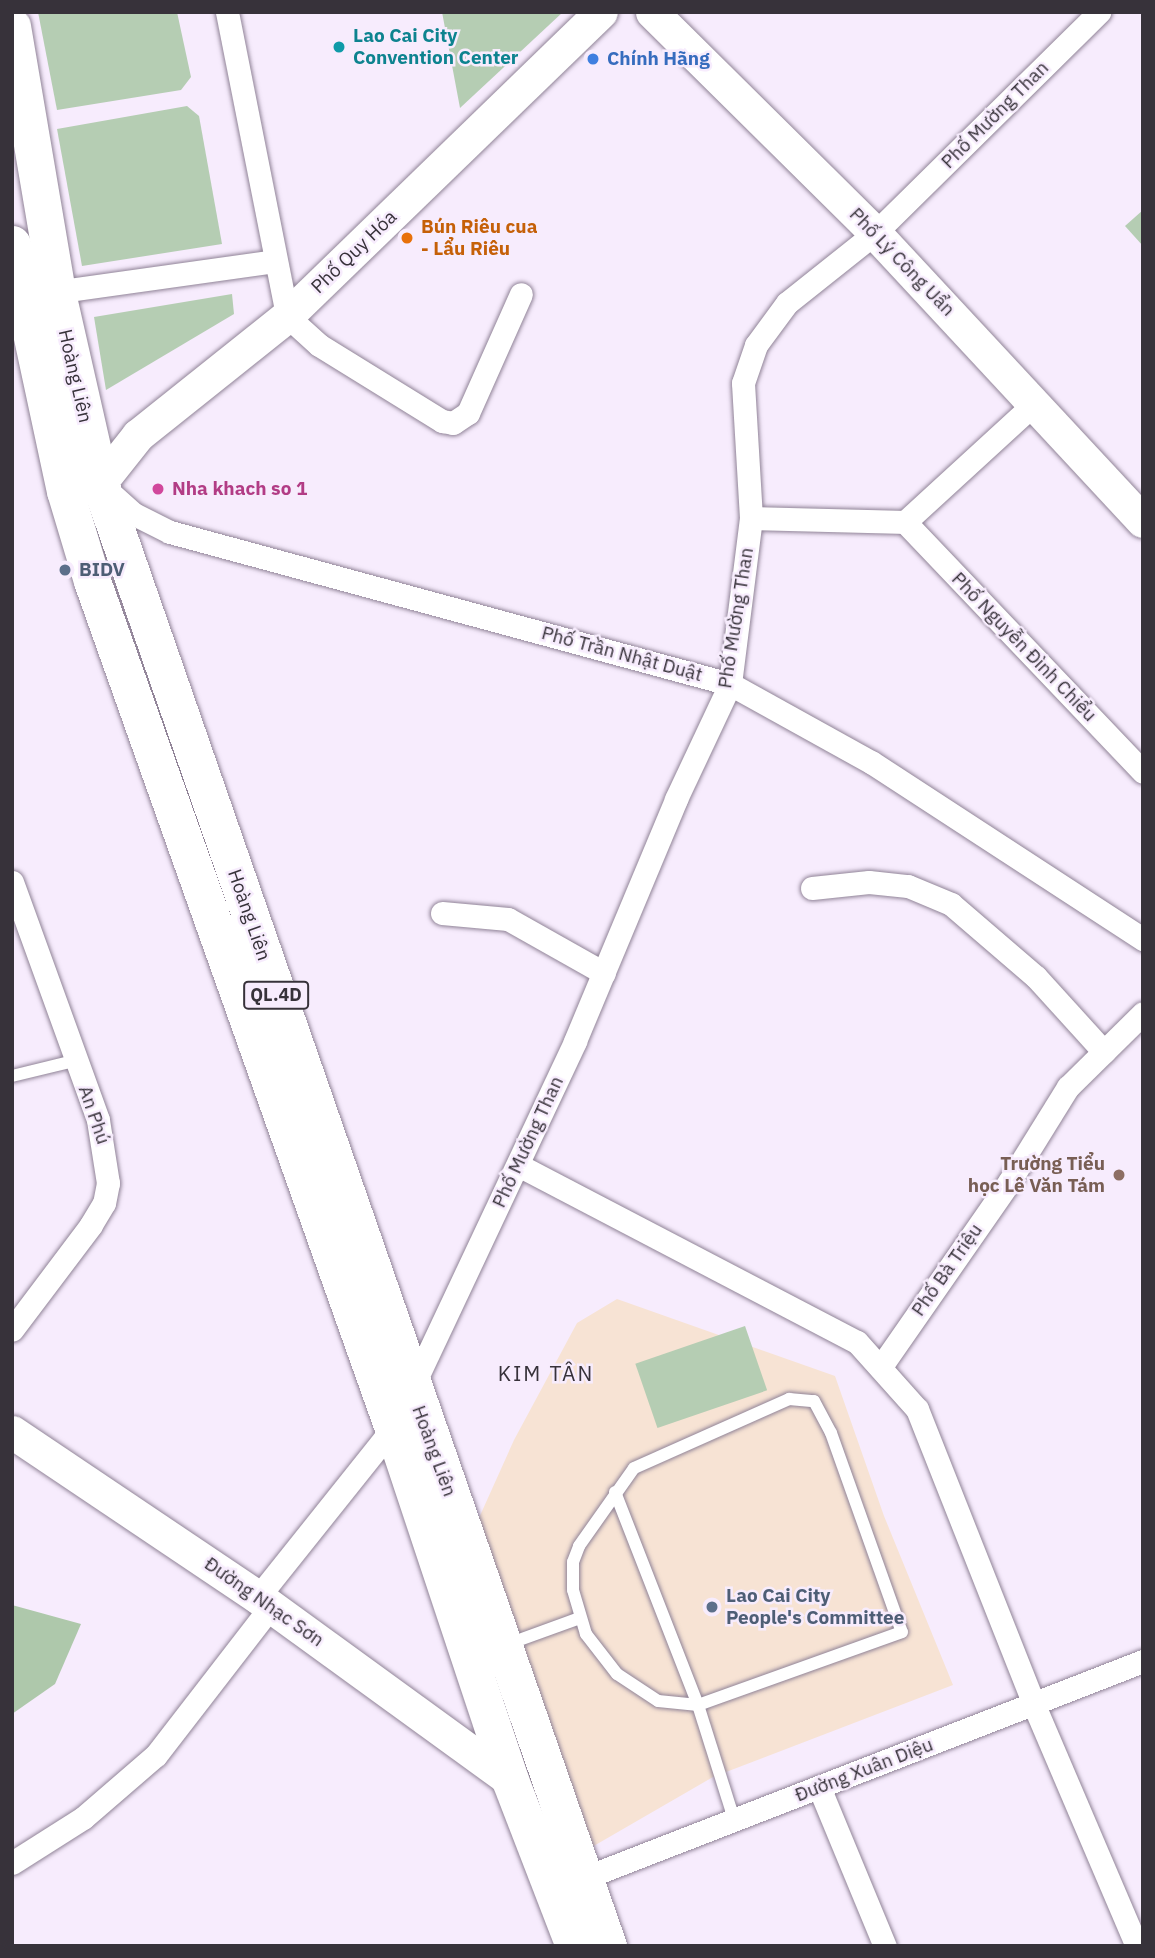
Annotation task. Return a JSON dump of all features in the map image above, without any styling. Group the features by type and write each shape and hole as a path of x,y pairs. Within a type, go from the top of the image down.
{"main road":[{"name":"Phố Quy Hóa","path":"82,487 158,417 287,316 601,12"},
{"name":"Phố Lý Công Uẩn","path":"652,12 875,233 1036,402 1143,521"},
{"name":"Hoàng Liên","path":"12,26 57,293 92,581 393,1428 486,1652 548,1775 569,1884 574,1946"},
{"name":"Hoàng Liên","path":"12,244 16,294 82,487 412,1388 486,1652 510,1780 608,1946"},
{"path":"393,1428 412,1388"},
{"name":"Đường Nhạc Sơn","path":"12,1432 265,1601 510,1780"},
{"path":"510,1780 548,1775"}],"street":[{"path":"227,12 274,261 287,316 319,345 442,421 453,423 468,412 521,294"},
{"name":"Phố Mường Than","path":"412,1388 518,1165 730,684 751,518 742,411 743,383 757,345 787,303 875,233 1099,12"},
{"path":"16,294 57,293 274,261"},
{"path":"751,518 905,522 1036,402"},
{"name":"Phố Trần Nhật Duật","path":"82,487 170,532 730,684 871,762 1143,939"},
{"name":"Phố Nguyễn Đình Chiểu","path":"905,522 1143,772"},
{"path":"812,888 869,881 908,886 951,904 1036,977 1104,1052"},
{"name":"An Phú","path":"12,882 106,1149 104,1203 12,1330"},
{"path":"442,913 508,919 604,973"},
{"name":"Phố Bà Triệu","path":"882,1365 1009,1182 1068,1087 1143,1013"},
{"path":"518,1165 857,1342 882,1365 917,1409 1034,1705 1137,1946"},
{"path":"12,1863 83,1818 156,1755 265,1601 393,1428"},
{"name":"Đường Xuân Diệu","path":"569,1884 1143,1661"},
{"path":"819,1787 885,1946"}],"lane":[{"path":"12,1076 74,1060"},
{"path":"789,1399 814,1401 831,1433 902,1632 698,1705 658,1701 617,1674 580,1618 573,1590 573,1562 615,1492 634,1468 789,1399"},
{"path":"615,1492 698,1705 734,1819"},
{"path":"486,1652 580,1618"}],"shaded area":[{"name":"Lao Cai City People's Committee","path":"617,1299 835,1376 884,1516 953,1685 713,1777 592,1847 474,1529 514,1440 577,1323"}],"green space":[{"path":"38,12 177,12 191,77 181,90 57,110"},
{"path":"442,12 563,12 460,108"},
{"path":"187,106 199,116 222,244 82,266 57,129"},
{"path":"1143,210 1143,246 1125,226"},
{"path":"232,294 234,314 106,390 94,317"},
{"path":"745,1326 767,1390 657,1428 635,1364"},
{"path":"12,1605 81,1624 55,1684 12,1714"}],"place":[{"name":"Lao Cai City Convention Center","path":"339,47"},
{"name":"Chính Hãng","path":"593,59"},
{"name":"Bún Riêu cua - Lẩu Riêu","path":"407,238"},
{"name":"Nha khach so 1","path":"158,489"},
{"name":"BIDV","path":"65,570"},
{"name":"Trường Tiểu học Lê Văn Tám","path":"1119,1175"},
{"name":"Lao Cai City People's Committee","path":"712,1607"}],"district":[{"name":"KIM TÂN","path":"546,1373"}]}
